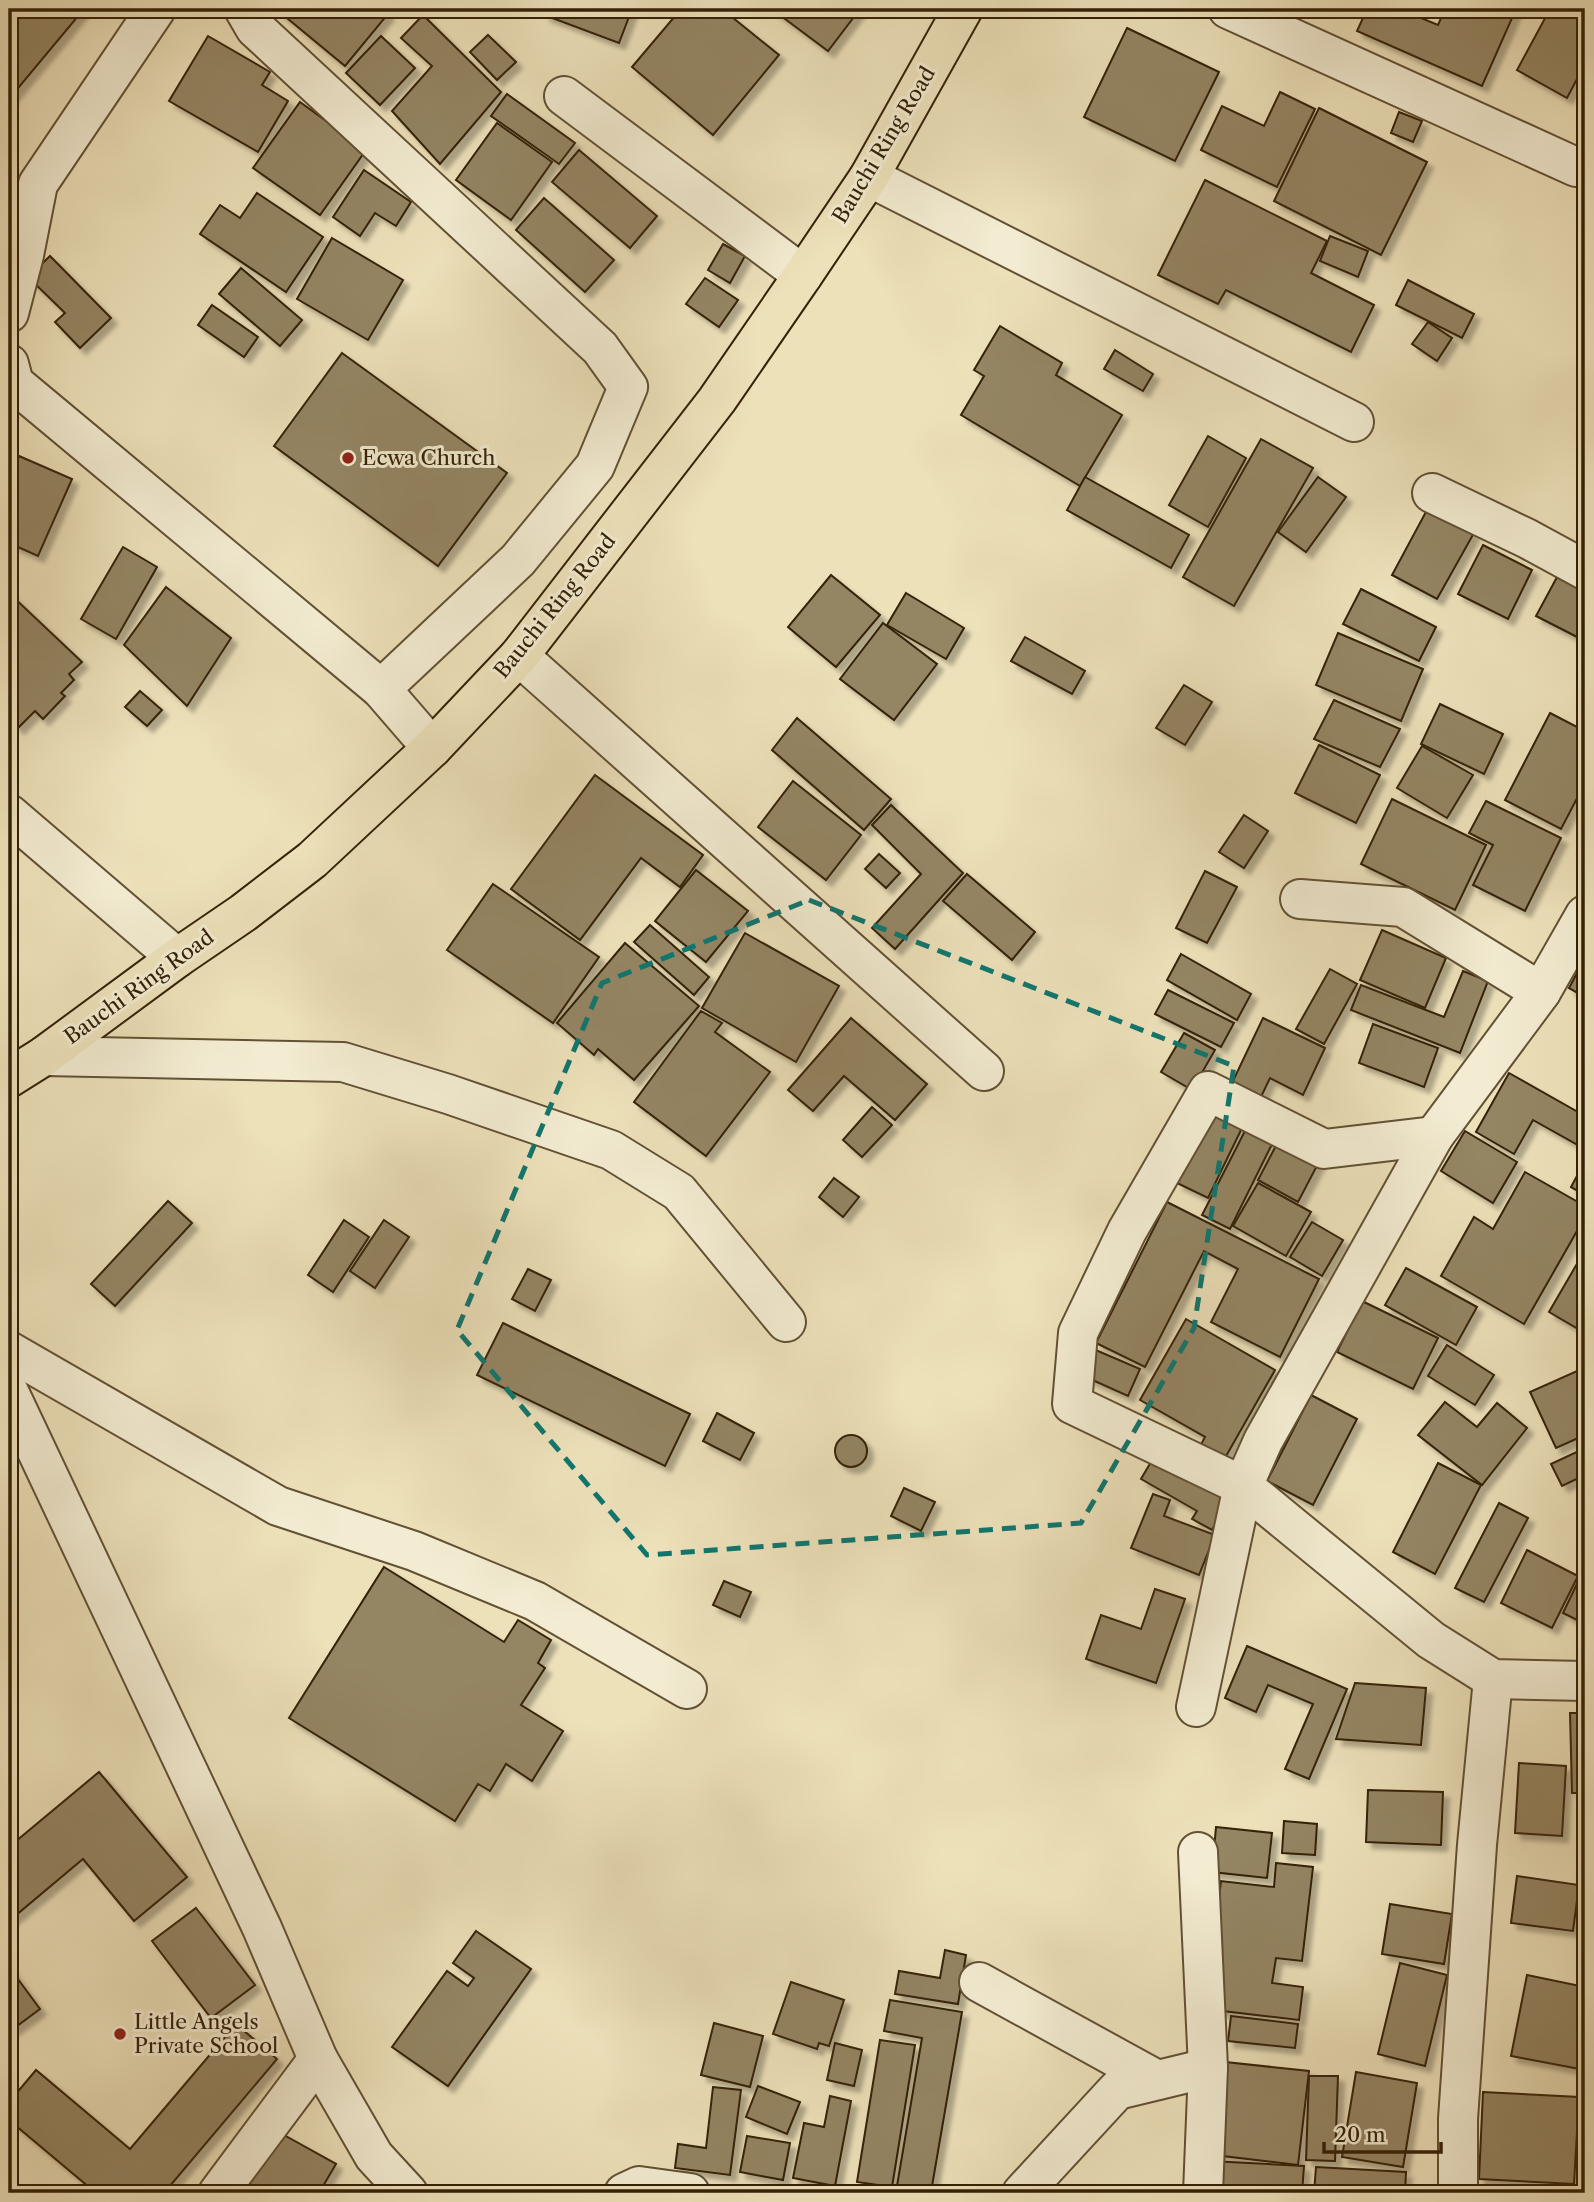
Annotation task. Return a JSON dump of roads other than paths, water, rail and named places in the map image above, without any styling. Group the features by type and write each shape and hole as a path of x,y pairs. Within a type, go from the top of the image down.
{"main road":[{"name":"Bauchi Ring Road","path":"9,1078 44,1056 243,913 312,860 432,748 519,656 717,400 803,275 869,177 964,9"}],"street":[{"path":"9,313 38,184 156,9"},
{"path":"244,9 255,28 600,348 628,387 595,466 518,560 382,689"},
{"path":"1228,9 1576,167"},
{"path":"564,96 803,275"},
{"path":"869,177 1354,422"},
{"path":"11,376 382,689 432,748"},
{"path":"1432,494 1526,538 1585,570"},
{"path":"519,656 984,1071"},
{"path":"9,814 177,958"},
{"path":"1300,899 1403,907 1541,992"},
{"path":"1196,1707 1243,1486 1263,1441 1434,1136 1541,992 1585,915"},
{"path":"44,1056 342,1062 448,1094 611,1150 678,1192 786,1322"},
{"path":"1434,1136 1324,1149 1208,1091 1127,1231 1078,1333 1072,1404 1243,1486 1431,1640 1493,1679 1585,1681"},
{"path":"9,1352 278,1506 414,1551 535,1601 687,1689"},
{"path":"9,1392 262,1928 318,2059 374,2156 408,2193"},
{"path":"1458,2193 1458,2119 1477,1845 1493,1679"},
{"path":"1198,1852 1208,2067 1203,2193"},
{"path":"979,1982 1157,2080"},
{"path":"218,2193 318,2059"},
{"path":"1022,2193 1117,2090 1208,2067"},
{"path":"624,2193 639,2186 690,2193"}],"place":[{"name":"Ecwa Church","path":"348,458"},
{"name":"Little Angels Private School","path":"120,2034"}]}
